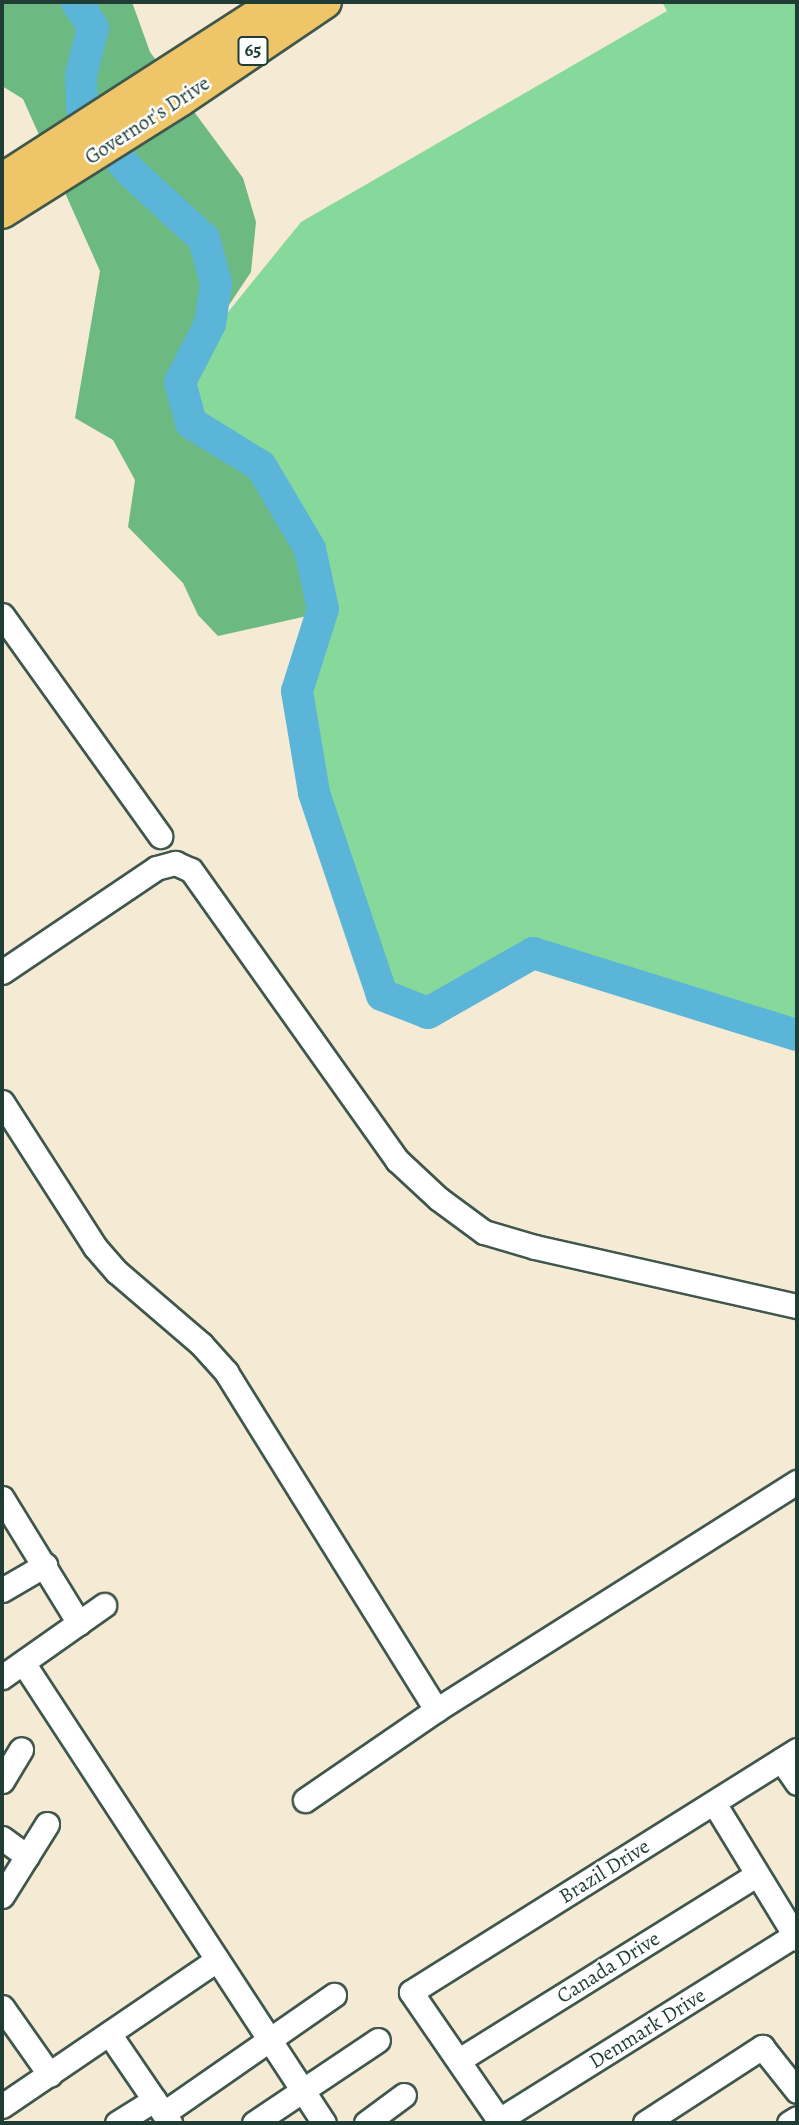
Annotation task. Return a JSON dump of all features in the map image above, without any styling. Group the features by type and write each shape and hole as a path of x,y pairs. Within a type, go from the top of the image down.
{"highway":[{"name":"Governor's Drive","path":"173,87 278,2"},
{"name":"Governor's Drive","path":"2,212 19,180 173,87 325,2"}],"street":[{"path":"5,625 160,836"},
{"path":"2,972 156,868 175,863 191,870 397,1160 439,1199 484,1233 797,1307"},
{"path":"2,1102 95,1247 117,1272 201,1344 226,1372 436,1710"},
{"path":"305,1800 436,1710 797,1482"},
{"path":"2,1498 79,1623"},
{"path":"2,1590 45,1565"},
{"path":"2,1677 104,1605"},
{"path":"24,1664 324,2123"},
{"path":"2,1781 21,1749"},
{"path":"789,1755 797,1783"},
{"name":"Brazil Drive","path":"459,2060 411,1992 789,1755"},
{"path":"714,1803 796,1937"},
{"path":"2,1896 47,1824"},
{"path":"2,1838 27,1856"},
{"name":"Canada Drive","path":"459,2060 756,1875"},
{"name":"Denmark Drive","path":"500,2122 796,1937"},
{"path":"2,2106 217,1960"},
{"path":"117,2123 162,2112 269,2042 334,1995"},
{"path":"2,2007 50,2075"},
{"path":"110,2035 162,2112"},
{"path":"254,2123 378,2040"},
{"path":"645,2123 762,2047 797,2091"},
{"path":"459,2060 500,2122"},
{"path":"366,2123 404,2095"},
{"path":"789,2123 797,2118"}],"green space":[{"path":"2,2 132,2 150,52 243,178 256,222 251,272 215,326 188,383 199,419 264,460 316,551 329,611 218,636 198,615 183,583 128,527 135,480 113,440 75,418 100,271 23,99 2,86"},
{"path":"662,2 797,2 797,1029 531,945 429,1004 389,990 320,789 305,691 330,612 317,549 265,459 199,418 189,383 216,327 301,222 667,11"}],"waterway":[{"path":"77,2 93,28 81,75 82,109 97,133 131,172 204,239 216,283 210,324 180,382 191,423 261,466 310,549 323,609 297,691 314,793 382,995 428,1013 533,953 797,1035"}]}
